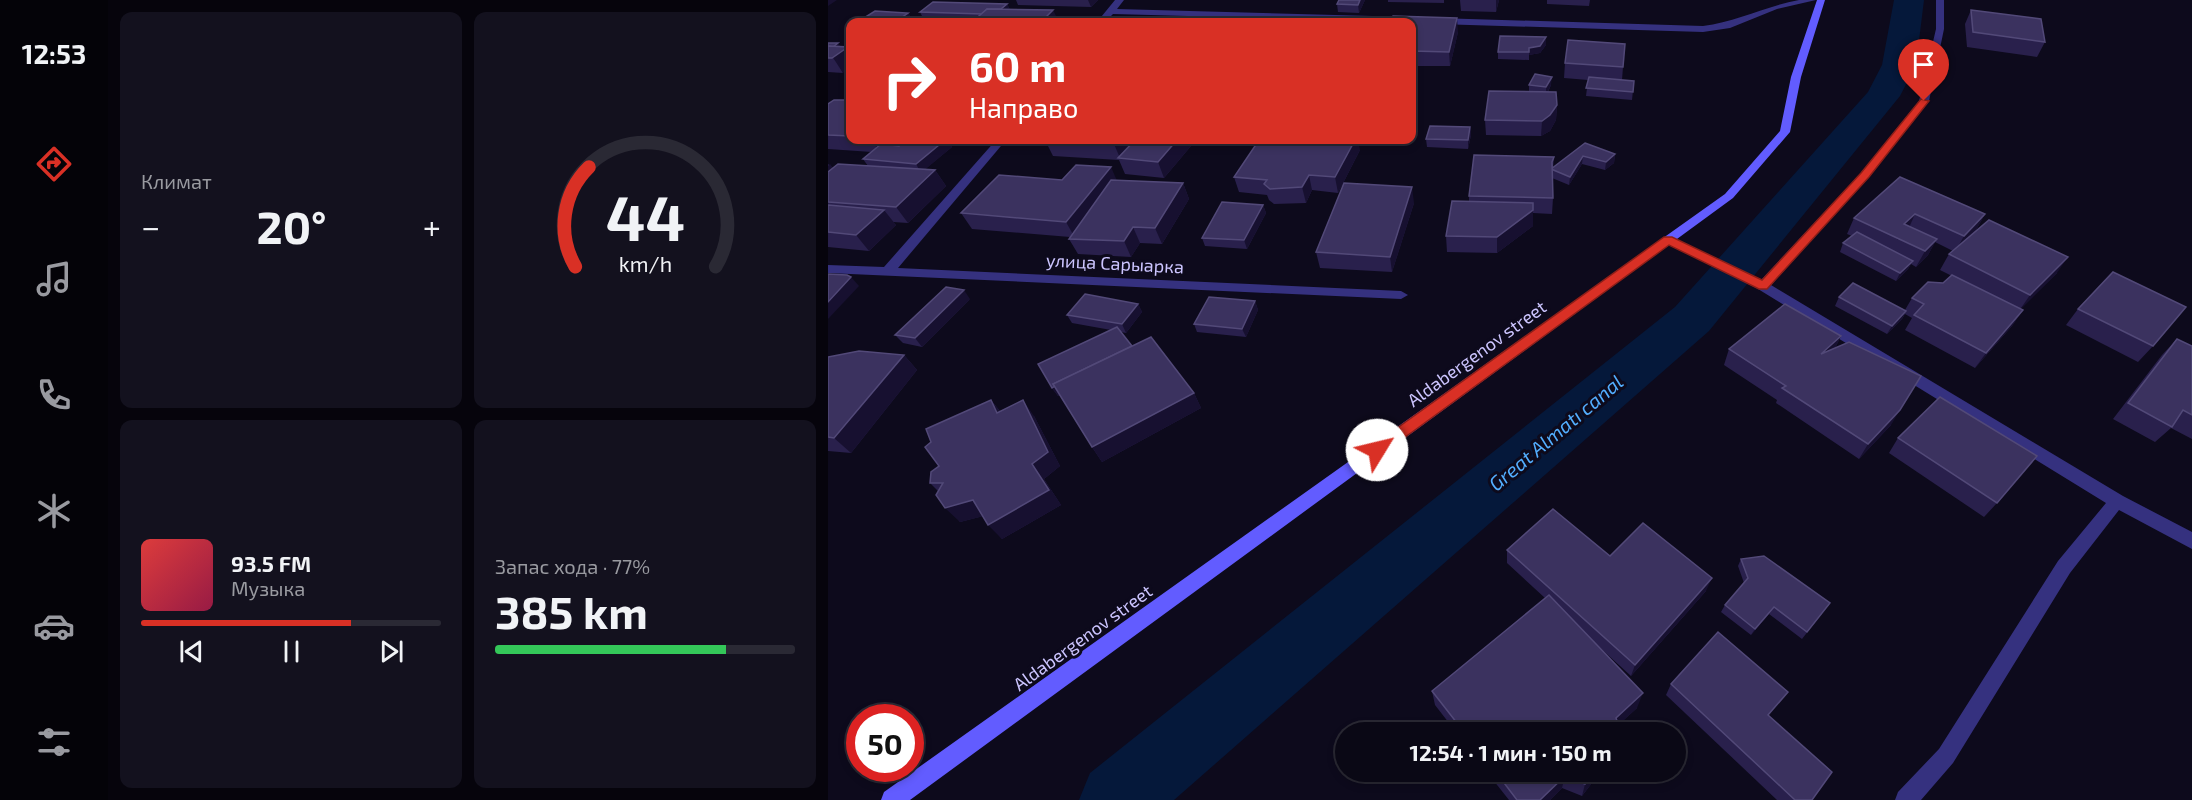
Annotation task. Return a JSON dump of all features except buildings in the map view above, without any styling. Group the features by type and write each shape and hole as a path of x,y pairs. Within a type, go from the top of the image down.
{"main road":[{"name":"Aldabergenov street","path":"892,800 1729,196 1785,132 1796,76 1821,0"}],"street":[{"path":"1104,18 1120,0"},
{"path":"1430,21 1703,29 1727,26 1775,8 1812,0"},
{"path":"1763,286 1865,175 1924,101 1940,29 1940,0"},
{"path":"1110,11 1350,18"},
{"path":"888,271 998,144"},
{"path":"1668,240 1763,286 2117,501 2192,541"},
{"name":"улица Сарыарка","path":"828,269 1401,295"},
{"path":"1906,800 1946,756 2064,567 2117,501"}],"waterway":[{"name":"Great Almatı canal","path":"1117,800 1692,319 1883,96 1899,65 1909,0"}],"route":[{"path":"1377,450 1668,240 1763,286 1865,175 1924,101"}]}
